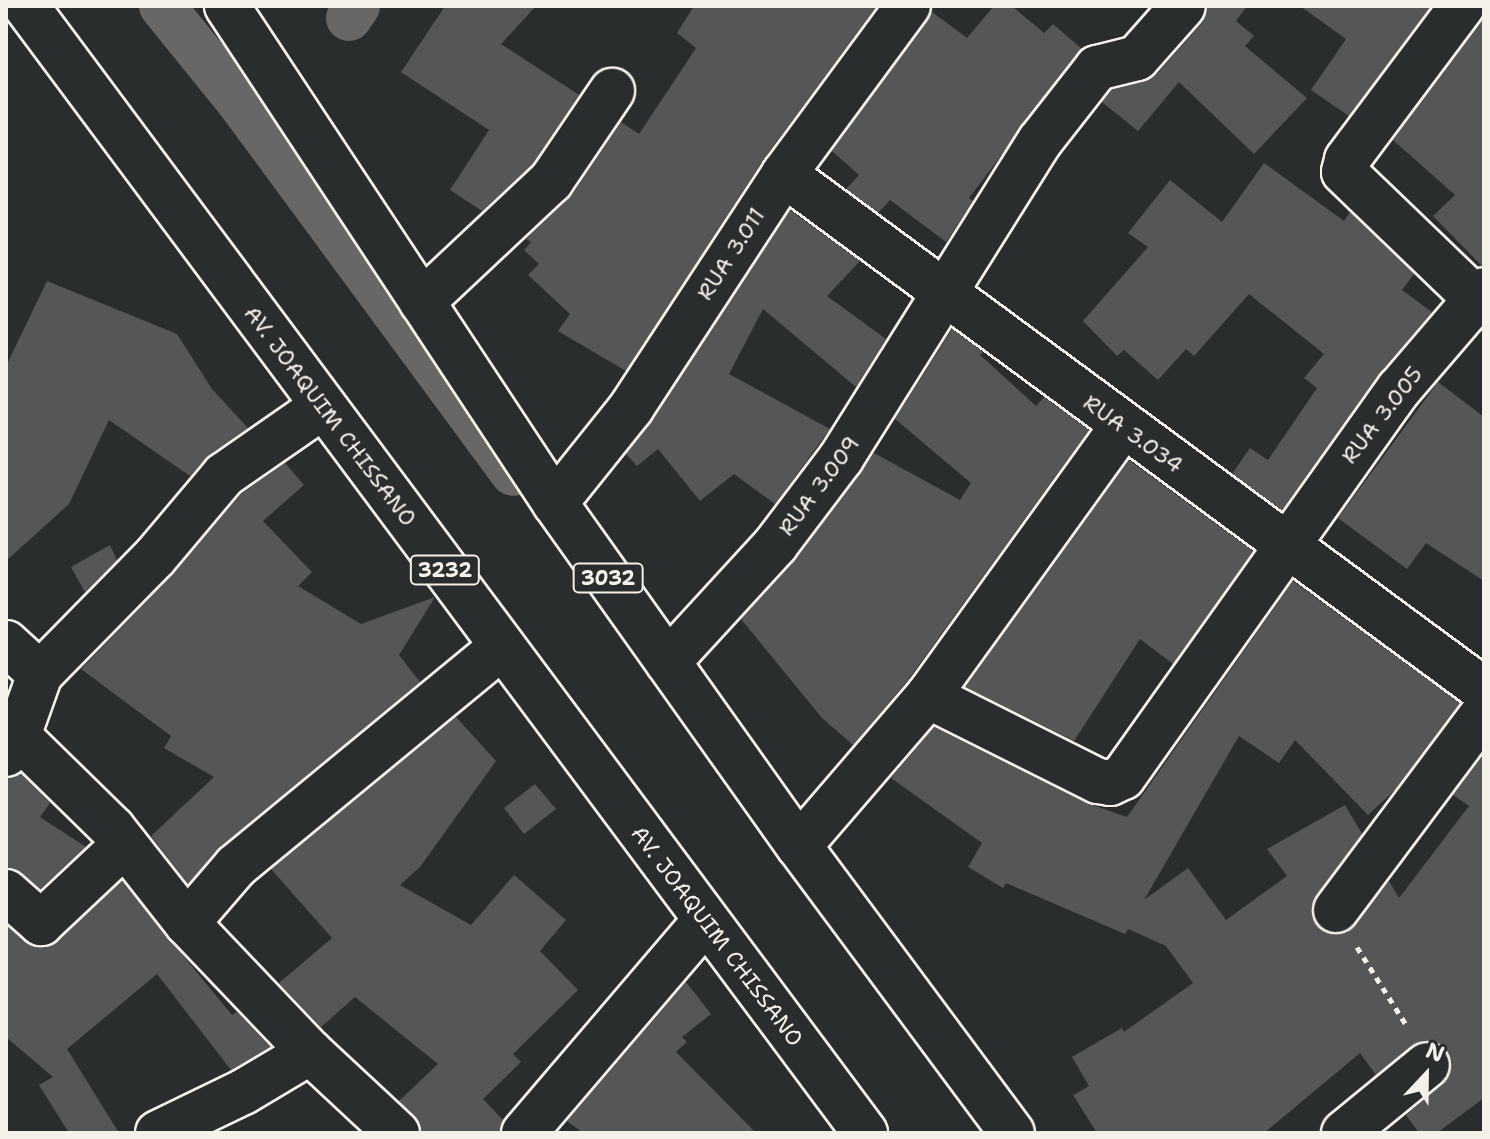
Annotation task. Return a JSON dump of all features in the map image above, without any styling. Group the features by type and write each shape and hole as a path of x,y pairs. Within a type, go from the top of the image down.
{"street":[{"name":"AV. JOAQUIM CHISSANO","path":"26,6 865,1133"},
{"name":"3032","path":"227,6 555,503 799,846 1012,1133"},
{"name":"RUA 3.011","path":"555,503 631,408 784,174 908,6"},
{"name":"RUA 3.009","path":"668,662 776,544 841,458 1040,141 1097,68 1137,58 1183,6"},
{"path":"1462,6 1347,160 1344,172 1480,294"},
{"path":"422,302 551,181 612,91"},
{"name":"RUA 3.034","path":"784,174 945,291 1122,427 1484,690"},
{"name":"RUA 3.005","path":"928,696 1110,783 1123,777 1399,389 1480,294"},
{"path":"322,407 224,475 155,557 40,674 12,745 125,844 187,923 310,1052 397,1133"},
{"path":"799,846 928,696 1122,427"},
{"path":"6,643 40,674"},
{"path":"187,923 236,866 502,647"},
{"path":"1336,910 1484,712"},
{"path":"6,892 41,923 125,844"},
{"path":"524,1133 705,921"},
{"path":"158,1133 243,1092 310,1052"},
{"path":"1344,1133 1427,1065"}],"path":[{"path":"1336,910 1428,1057 1427,1065"}],"building":[{"path":"445,6 536,6 501,44 579,95 532,165 482,211 450,190 489,130 401,72"},
{"path":"694,6 877,6 763,160 626,371 558,331 570,314 528,275 539,264 524,250 531,242 526,239 572,195 621,122 639,134 696,48 677,33"},
{"path":"994,6 1012,6 1044,33 1053,24 1082,49 969,198 973,201 946,242 890,200 878,213 846,189 859,175 832,151 932,12 967,38"},
{"path":"1207,6 1247,6 1236,21 1254,36 1245,46 1307,98 1254,154 1179,82 1138,131 1102,102 1111,90 1156,75 1202,23"},
{"path":"1300,6 1431,6 1349,116 1311,90 1346,39"},
{"path":"1484,16 1482,266 1433,216 1455,195 1393,140"},
{"path":"1264,163 1344,221 1350,212 1414,274 1402,290 1432,312 1379,374 1282,510 1232,474 1250,448 1268,460 1317,388 1304,378 1324,354 1249,294 1194,356 1186,349 1158,380 1124,350 1117,356 1083,321 1148,247 1128,233 1170,180 1222,222"},
{"path":"790,210 860,261 827,296 886,339 856,387 763,309 729,374 830,429 775,504 734,474 700,501 658,449 637,466 626,454"},
{"path":"47,281 177,334 212,389 248,428 209,455 190,476 109,420 69,504 6,561 6,366"},
{"path":"952,329 983,352 980,355 1036,406 1044,397 1089,430 908,680 853,745 822,718 741,619 796,559 874,453 960,500 971,483 895,419"},
{"path":"1438,382 1484,417 1484,581 1426,543 1407,569 1338,518"},
{"path":"1129,460 1253,551 1173,664 1140,639 1074,741 965,687"},
{"path":"285,463 304,485 263,521 312,572 298,586 361,624 435,597 399,655 420,682 220,847 188,884 151,836 214,777 164,748 171,736 81,669 174,573 241,494"},
{"path":"110,545 117,560 85,592 71,567"},
{"path":"1293,581 1460,703 1395,790 1368,815 1295,740 1279,763 1239,736 1144,900 1188,868 1226,920 1287,876 1267,849 1345,805 1362,834 1311,908 1322,930 1347,933 1389,881 1399,898 1469,806 1453,795 1484,754 1484,1098 1437,1133 1419,1133 1406,1115 1443,1084 1452,1062 1446,1049 1424,1040 1376,1075 1360,1053 1264,1133 1097,1133 1073,1095 1089,1086 1072,1057 1122,1028 1124,1032 1193,983 1166,946 1128,929 1125,934 1006,883 1003,888 968,867 982,843 891,778 934,727 1087,803 1127,817"},
{"path":"456,717 496,761 420,867 400,885 471,925 514,875 566,920 540,951 578,990 513,1054 521,1062 483,1099 503,1120 500,1133 421,1133 415,1115 399,1101 438,1064 355,997 321,1027 279,983 332,938 271,869"},
{"path":"21,773 50,803 40,817 86,847 40,889 22,873 6,868 6,779"},
{"path":"535,784 556,809 524,834 504,808"},
{"path":"122,881 232,1015 237,1012 270,1047 231,1070 157,974 67,1049 119,1133 69,1133 39,1085 53,1077 6,1037 6,925 35,947 48,947"},
{"path":"686,982 711,1014 682,1037 687,1042 676,1052 756,1133 583,1133 567,1121"}],"waterway":[{"path":"162,6 239,101 513,473"},
{"path":"349,18 357,6"}]}
